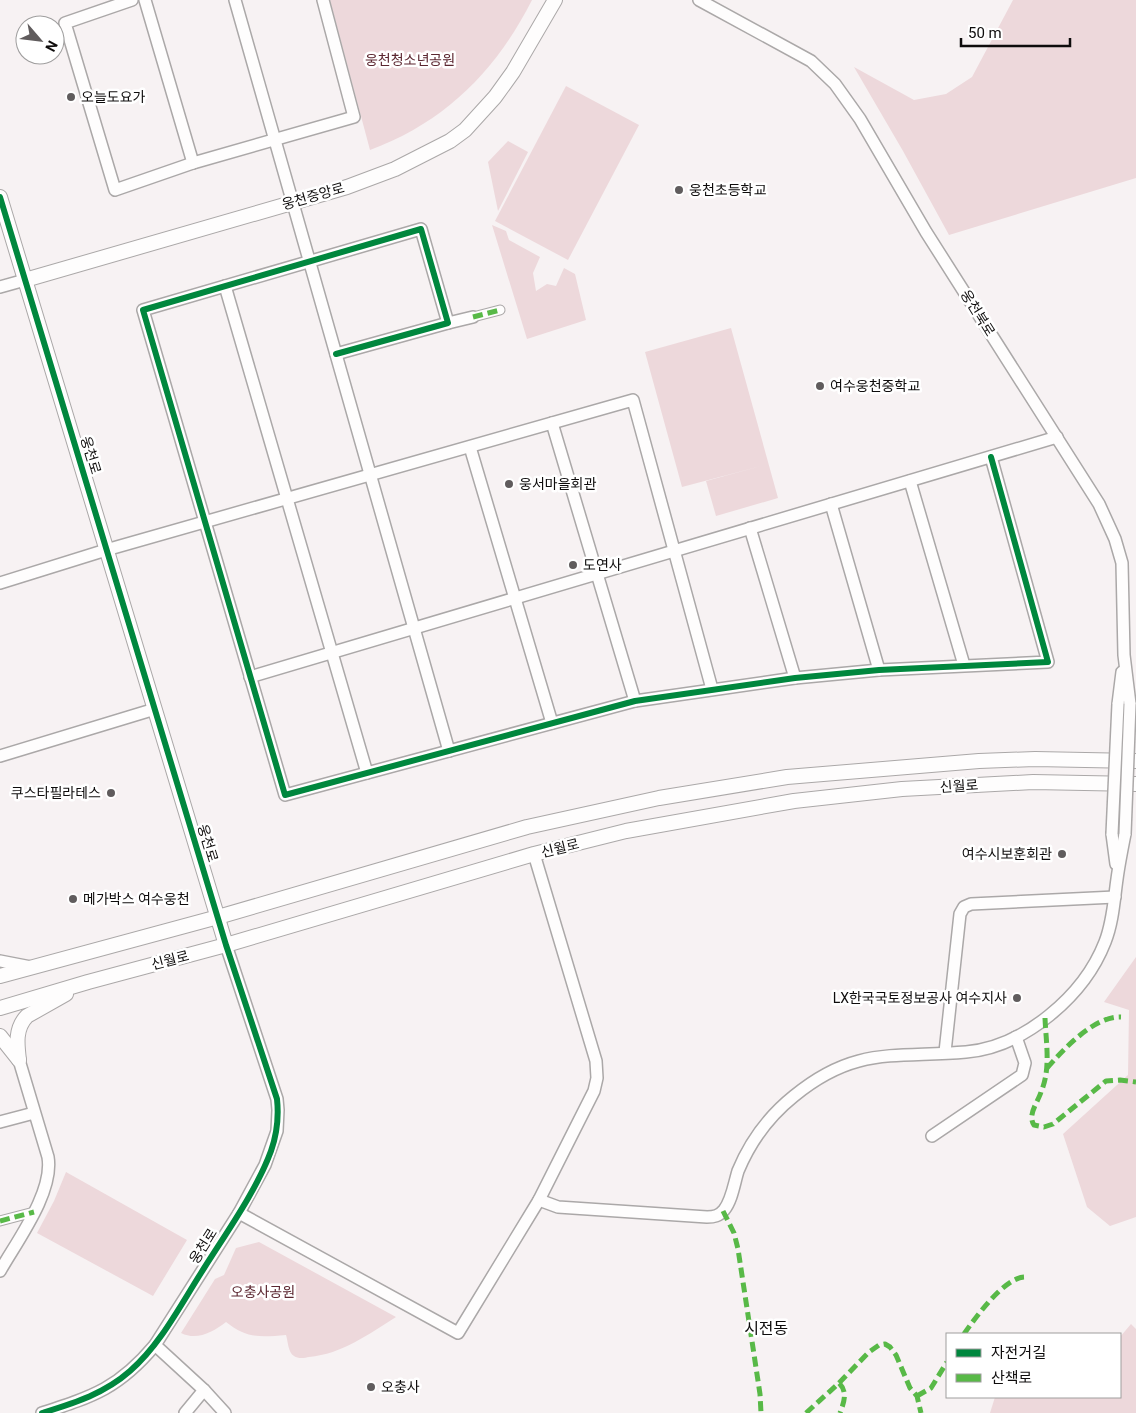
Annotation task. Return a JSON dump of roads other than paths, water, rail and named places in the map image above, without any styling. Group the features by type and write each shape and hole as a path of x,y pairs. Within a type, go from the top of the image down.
{"street":[{"path":"132,0 65,23 115,190 193,164 354,117 324,0"},
{"path":"145,0 193,164"},
{"path":"235,0 449,751"},
{"name":"웅천중앙로","path":"0,287 293,201 347,187 395,169 450,141 465,130 495,97 513,72 556,0"},
{"name":"웅천북로","path":"699,0 811,61 835,84 860,119 926,232 1099,504 1118,547 1122,563 1124,655 1130,704 1125,834 1117,877"},
{"name":"웅천로","path":"0,197 226,945 277,1099 278,1110 277,1131 270,1152 239,1213 155,1345 136,1366 104,1390 85,1399 42,1413"},
{"path":"448,323 421,229 143,310 285,795 635,701 795,678 879,670 1048,662 991,457"},
{"path":"225,286 367,773"},
{"path":"336,354 500,310"},
{"path":"0,583 106,550 633,400 712,689"},
{"path":"552,423 635,701"},
{"path":"250,677 1057,437"},
{"path":"470,447 552,723"},
{"path":"910,481 964,665"},
{"path":"831,504 879,670"},
{"path":"750,528 795,678"},
{"path":"540,1200 558,1207 707,1217 716,1216 728,1204 743,1161 757,1136 775,1113 803,1088 831,1071 868,1058 982,1050 1016,1036 1053,1012 1074,992 1090,972 1105,942 1111,921 1117,877 1112,834 1118,704 1124,655"},
{"path":"0,756 155,709"},
{"name":"신월로","path":"0,976 218,917 527,828 659,798 787,777 979,761 1035,759 1136,761"},
{"name":"신월로","path":"0,1008 226,945 534,854 626,831 794,800 902,789 1033,782 1136,784"},
{"path":"239,1213 458,1333 540,1200 594,1091 597,1078 596,1061 534,854"},
{"path":"945,1052 960,914 964,907 971,904 1115,897"},
{"path":"0,961 32,967"},
{"path":"0,1271 42,1196 49,1168 48,1157 19,1060 18,1038 22,1021 27,1016 88,982"},
{"path":"0,1036 19,1060"},
{"path":"932,1136 1022,1075 1025,1063 1016,1036"},
{"path":"0,1122 34,1113"},
{"path":"0,1222 34,1212"},
{"path":"155,1345 204,1390 225,1413"},
{"path":"186,1413 204,1390"}],"place":[{"name":"오늘도요가","path":"71,97"},
{"name":"웅천초등학교","path":"679,190"},
{"name":"여수웅천중학교","path":"820,386"},
{"name":"웅서마을회관","path":"509,484"},
{"name":"도연사","path":"573,565"},
{"name":"쿠스타필라테스","path":"111,793"},
{"name":"여수시보훈회관","path":"1062,854"},
{"name":"메가박스 여수웅천","path":"73,899"},
{"name":"LX한국국토정보공사 여수지사","path":"1017,998"},
{"name":"오충사","path":"371,1387"}],"district":[{"name":"시전동","path":"766,1328"}],"park label":[{"name":"웅천청소년공원","path":"410,60"},
{"name":"오충사공원","path":"263,1292"}]}
